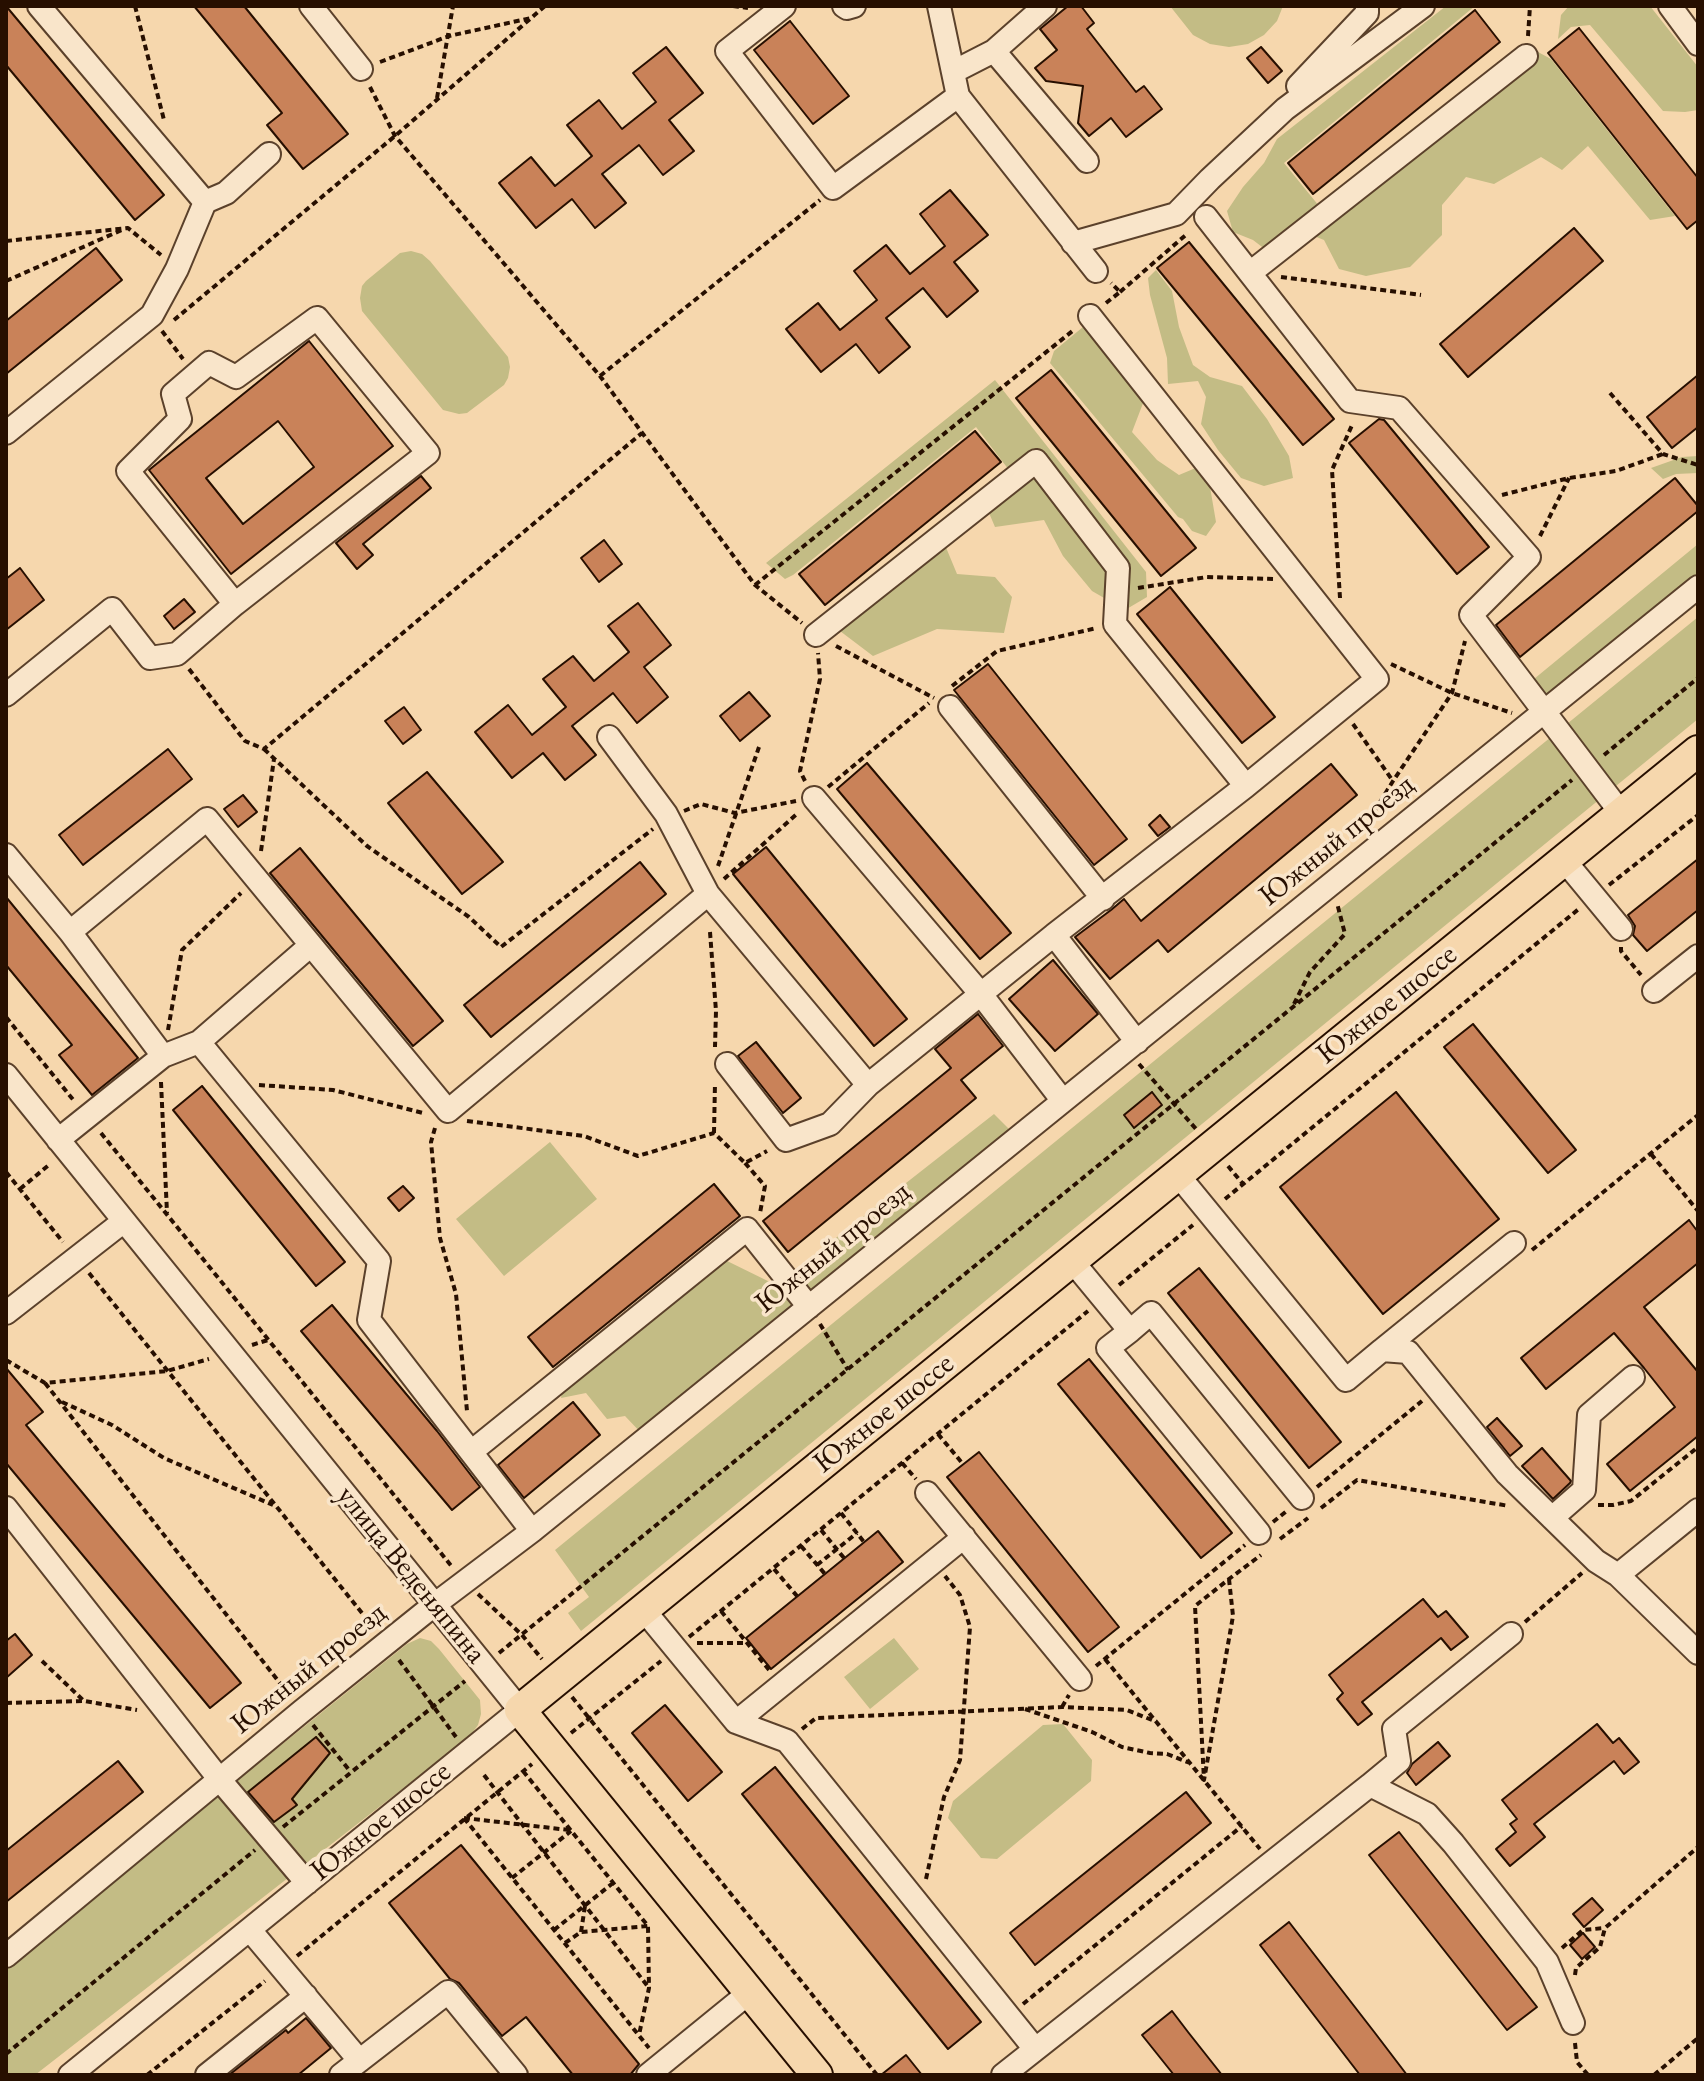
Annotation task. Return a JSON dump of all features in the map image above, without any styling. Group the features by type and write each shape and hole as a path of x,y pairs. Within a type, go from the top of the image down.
{"main road":[{"name":"Южное шоссе","path":"520,1710 1698,751"},
{"name":"улица Веденяпина","path":"520,1710 817,2075"}],"street":[{"path":"39,6 205,202"},
{"path":"311,6 361,69"},
{"path":"784,6 727,51 833,188 958,96"},
{"path":"844,6 854,6"},
{"path":"939,6 958,96 1096,271"},
{"path":"953,72 994,51 1045,6"},
{"path":"1285,109 1295,90 1367,13 1367,6"},
{"path":"1073,243 1176,214 1285,109 1423,6"},
{"path":"1670,6 1698,44"},
{"path":"994,51 1087,161"},
{"path":"1250,273 1526,56"},
{"path":"6,433 152,315 177,269 205,202 226,193 269,154"},
{"path":"1206,217 1350,401 1399,408 1529,557 1471,615 1539,716 1587,768 1621,813"},
{"path":"719,1064 786,1140 830,1124 868,1085 980,993 1246,786 1377,679 1090,316"},
{"path":"6,695 112,609 150,658 177,654 235,604 428,453 317,318 236,377 209,363 173,394 180,419 128,471 235,604"},
{"path":"816,635 1036,461 1118,568 1115,624 1246,786"},
{"name":"Южный проезд","path":"6,1956 302,1711 532,1531 1698,587"},
{"path":"944,698 1103,899"},
{"path":"609,737 668,817 708,894 868,1085"},
{"path":"814,798 980,993 1063,1101"},
{"path":"70,932 207,819 444,1114 708,894"},
{"path":"6,855 70,932 163,1056"},
{"path":"1564,860 1621,929"},
{"path":"1054,935 1131,1046"},
{"path":"58,1140 163,1056 199,1042 311,945"},
{"path":"1654,991 1698,956"},
{"path":"199,1042 379,1261 369,1320 532,1531"},
{"name":"улица Веденяпина","path":"6,1075 520,1710"},
{"path":"1178,1175 1346,1380 1382,1350 1522,1248"},
{"path":"6,1313 124,1221"},
{"path":"471,1452 747,1229 809,1307"},
{"path":"1073,1262 1130,1331"},
{"path":"1266,1543 1108,1348 1151,1313 1302,1498"},
{"path":"1382,1350 1408,1352 1507,1474 1596,1561 1618,1575 1698,1653"},
{"path":"1549,1515 1584,1490 1589,1415 1633,1377"},
{"path":"927,1493 1080,1679"},
{"path":"6,1508 220,1780 307,1883"},
{"path":"1618,1575 1698,1510"},
{"path":"736,1722 964,1537"},
{"path":"643,1609 736,1722 787,1741 1008,2016 1040,2075"},
{"path":"1003,2075 1399,1761 1394,1729 1511,1634"},
{"name":"Южное шоссе","path":"70,2075 520,1710"},
{"path":"1370,1785 1427,1814 1547,1962 1573,2023"},
{"path":"250,1930 359,2060"},
{"path":"341,2075 448,1992 516,2075"},
{"path":"655,2069 750,1992"},
{"path":"207,2075 306,1996"}],"path":[{"path":"135,6 166,128"},
{"path":"436,99 453,6"},
{"path":"174,320 545,6"},
{"path":"1526,56 1530,6"},
{"path":"531,18 449,36 361,69 395,136 600,376 755,585 816,635 944,698"},
{"path":"600,376 833,188"},
{"path":"755,585 1120,292 1206,217"},
{"path":"6,281 128,228"},
{"path":"6,241 128,228 177,269"},
{"path":"1096,271 1120,292"},
{"path":"1250,273 1421,295"},
{"path":"152,315 194,376"},
{"path":"1610,393 1663,454 1698,465"},
{"path":"1342,635 1332,470 1362,403"},
{"path":"264,749 642,433"},
{"path":"1480,500 1569,478 1616,471 1663,454"},
{"path":"1529,557 1569,478"},
{"path":"1117,591 1207,577 1299,580"},
{"path":"708,894 814,798 944,698 997,651 1115,624"},
{"path":"814,798 800,771 820,679 816,635"},
{"path":"177,654 245,741 264,749 367,846 469,917 501,947 668,817 701,804 735,813 814,798"},
{"path":"1359,657 1396,665 1452,693 1539,716"},
{"path":"499,1654 1698,678"},
{"path":"1341,707 1393,781"},
{"path":"714,1133 719,1064 708,894 759,747"},
{"path":"168,1216 161,1092 163,1056 182,950 257,879 274,759"},
{"path":"747,1643 682,1643 1594,896 1698,815"},
{"path":"1621,929 1621,951 1654,991"},
{"path":"6,1017 464,1582 522,1635 544,1662"},
{"path":"1131,1046 1174,1104 1243,1184"},
{"path":"233,1084 333,1090 444,1114 584,1136 638,1156 714,1133"},
{"path":"444,1114 431,1142 440,1238 456,1294 471,1452"},
{"path":"1522,1248 1651,1154 1698,1115"},
{"path":"714,1133 765,1186 755,1238"},
{"path":"745,1163 786,1140"},
{"path":"1651,1154 1698,1211"},
{"path":"6,1172 387,1644 460,1742"},
{"path":"809,1307 848,1370"},
{"path":"45,1383 167,1371 268,1340"},
{"path":"6,1360 45,1383 350,1772"},
{"path":"60,1401 112,1425 164,1458 276,1506"},
{"path":"938,1434 963,1464"},
{"path":"1573,1499 1603,1505 1631,1501 1698,1447"},
{"path":"1204,1780 1195,1606 1266,1543 1357,1480 1549,1515"},
{"path":"841,1513 864,1542"},
{"path":"821,1530 844,1558"},
{"path":"817,1565 857,1533"},
{"path":"801,1546 825,1574"},
{"path":"1511,1634 1596,1561"},
{"path":"774,1569 797,1596"},
{"path":"1204,1780 1233,1616 1229,1579"},
{"path":"920,1906 944,1797 960,1760 970,1627 960,1595"},
{"path":"721,1611 781,1685"},
{"path":"569,1735 676,1648"},
{"path":"1105,1659 1272,1862"},
{"path":"42,1661 84,1701"},
{"path":"6,2054 465,1681"},
{"path":"572,1697 877,2075"},
{"path":"6,1703 84,1701 139,1710 155,1698"},
{"path":"787,1741 816,1718 1062,1707 1127,1710 1157,1722"},
{"path":"1023,1709 1092,1732 1122,1747 1167,1754 1191,1764"},
{"path":"147,2075 534,1763"},
{"path":"523,1771 648,1926 649,1988 639,2036"},
{"path":"484,1775 649,1988"},
{"path":"464,1818 571,1831"},
{"path":"464,1818 639,2036 655,2069"},
{"path":"1008,2016 1242,1826"},
{"path":"512,1878 571,1831"},
{"path":"1575,1980 1576,1968 1600,1947 1605,1928 1698,1847"},
{"path":"554,1930 613,1883"},
{"path":"581,1932 585,1905"},
{"path":"565,1943 581,1932 648,1926"},
{"path":"1547,1962 1583,1930 1605,1928"},
{"path":"1573,2023 1577,2062 1588,2075"},
{"path":"1654,2075 1698,2038"}],"shaded area":[{"path":"1170,6 1283,6 1277,21 1264,35 1248,44 1229,47 1210,44 1193,35"},
{"path":"1446,6 1475,6 1284,163 1328,217 1538,52 1551,59 1675,216 1650,220 1588,146 1562,170 1541,157 1494,184 1466,177 1442,205 1442,235 1410,267 1366,276 1339,269 1324,240 1314,236 1283,263 1253,240 1233,232 1227,211 1264,163 1277,139"},
{"path":"1569,6 1650,6 1698,67 1698,110 1663,111 1590,25 1571,27 1558,39 1561,15"},
{"path":"411,251 422,254 430,261 508,357 510,367 504,385 467,413 443,410 362,311 360,298 366,281 400,253"},
{"path":"1156,270 1172,291 1179,327 1193,365 1210,377 1242,386 1289,456 1293,478 1264,486 1241,478 1201,424 1206,397 1198,381 1168,384 1167,358 1148,278"},
{"path":"1083,327 1145,398 1132,432 1157,460 1179,475 1198,467 1210,487 1216,522 1206,536 1192,531 1178,517 1050,363 1054,351"},
{"path":"995,380 1146,572 1147,597 1125,610 1092,591 1063,556 1044,520 995,527 981,494 1009,470 976,427 793,575 785,579 766,563"},
{"path":"1698,456 1698,473 1676,474 1663,479 1651,468 1682,457"},
{"path":"1698,544 1698,590 1553,696 1538,692 1534,679"},
{"path":"945,545 957,574 995,577 1012,597 1004,633 937,629 873,656 840,631"},
{"path":"1698,617 1698,719 581,1631 568,1613 589,1597 555,1550"},
{"path":"994,1114 1017,1137 644,1436 625,1416 607,1419 586,1393 561,1398 564,1382 723,1259 776,1285"},
{"path":"550,1142 597,1199 504,1276 456,1219"},
{"path":"420,1638 431,1641 439,1649 480,1700 478,1725 469,1737 35,2075 6,2075 6,1966 407,1644"},
{"path":"894,1638 919,1669 870,1709 844,1677"},
{"path":"1063,1724 1092,1760 1091,1781 997,1859 981,1858 948,1818 953,1801 1043,1725"}],"building":[{"path":"6,6 164,195 135,220 6,65"},
{"path":"194,6 244,6 348,134 303,169 267,125 282,113"},
{"path":"1068,6 1081,6 1094,23 1087,29 1136,92 1144,86 1162,109 1126,137 1111,118 1089,136 1078,123 1083,86 1046,81 1035,68 1057,50 1040,29"},
{"path":"1475,10 1500,42 1313,194 1288,163"},
{"path":"790,21 849,96 813,124 754,50"},
{"path":"1579,28 1698,178 1698,220 1687,229 1548,53"},
{"path":"666,47 703,93 669,120 694,151 663,175 639,145 602,174 626,203 595,228 572,199 536,228 499,183 531,157 555,186 592,156 567,125 599,100 622,129 656,102 633,73"},
{"path":"1261,47 1282,71 1268,83 1247,58"},
{"path":"950,190 988,235 954,262 978,291 947,317 923,288 886,318 910,347 879,373 856,344 821,372 786,329 818,303 840,330 877,300 854,271 886,245 910,274 945,246 920,214"},
{"path":"1574,228 1603,261 1468,377 1440,344"},
{"path":"1189,242 1334,419 1303,445 1157,268"},
{"path":"96,248 122,280 6,374 6,321"},
{"path":"309,341 393,446 231,574 149,470","holes":["278,421 314,467 243,524 206,478"]},
{"path":"1051,370 1196,548 1161,576 1016,398"},
{"path":"1698,375 1698,427 1672,448 1647,417"},
{"path":"1379,419 1384,420 1489,547 1457,574 1349,443"},
{"path":"975,431 1001,462 825,605 799,574"},
{"path":"421,476 431,488 363,544 373,555 357,569 336,543"},
{"path":"1675,478 1698,506 1698,511 1520,657 1496,625"},
{"path":"604,540 622,564 599,582 581,558"},
{"path":"20,568 44,600 6,630 6,579"},
{"path":"1170,587 1275,717 1242,743 1137,614"},
{"path":"184,599 195,612 174,629 164,616"},
{"path":"638,603 671,645 644,667 668,697 637,723 613,693 572,726 596,755 565,780 543,753 512,778 475,732 508,705 532,735 566,707 543,679 573,656 594,681 629,652 608,626"},
{"path":"988,664 1127,839 1094,865 954,690"},
{"path":"749,692 770,716 740,741 720,716"},
{"path":"404,707 421,730 403,744 385,721"},
{"path":"168,749 192,779 83,865 59,835"},
{"path":"867,763 1011,933 980,959 837,789"},
{"path":"1331,764 1357,795 1168,952 1158,940 1110,979 1075,937 1124,899 1141,921"},
{"path":"427,772 503,862 462,894 388,803"},
{"path":"243,795 257,812 238,827 224,809"},
{"path":"1160,815 1170,827 1158,836 1149,825"},
{"path":"766,847 907,1019 874,1046 733,874"},
{"path":"300,848 443,1021 413,1046 270,873"},
{"path":"1698,859 1698,910 1647,951 1633,935 1635,926 1628,915"},
{"path":"640,862 666,894 491,1037 464,1005"},
{"path":"6,897 138,1058 92,1095 59,1055 72,1045 6,965"},
{"path":"1053,960 1098,1014 1055,1051 1009,999"},
{"path":"978,1014 1003,1046 961,1080 976,1098 788,1252 763,1221 951,1068 935,1049"},
{"path":"1473,1024 1576,1150 1548,1173 1444,1047"},
{"path":"756,1042 801,1098 783,1113 738,1056"},
{"path":"202,1086 345,1262 316,1286 173,1110"},
{"path":"1152,1092 1162,1105 1134,1128 1124,1115"},
{"path":"1396,1092 1499,1219 1383,1314 1280,1187"},
{"path":"714,1184 740,1216 553,1367 528,1337"},
{"path":"403,1186 414,1198 399,1211 388,1198"},
{"path":"1689,1220 1698,1232 1698,1263 1644,1307 1698,1372 1698,1436 1630,1491 1607,1464 1675,1407 1644,1368 1614,1333 1546,1389 1521,1358"},
{"path":"1199,1268 1341,1442 1309,1468 1168,1293"},
{"path":"332,1305 480,1487 452,1510 301,1331"},
{"path":"1089,1359 1232,1533 1201,1558 1058,1384"},
{"path":"6,1368 43,1412 26,1425 241,1683 210,1708 6,1463"},
{"path":"573,1402 600,1435 524,1498 498,1465"},
{"path":"1497,1418 1522,1446 1510,1456 1487,1427"},
{"path":"1542,1448 1571,1481 1553,1499 1522,1466"},
{"path":"979,1452 1119,1627 1088,1652 947,1477"},
{"path":"878,1531 903,1562 771,1669 746,1638"},
{"path":"1423,1599 1438,1617 1446,1611 1468,1637 1451,1650 1441,1638 1362,1702 1372,1714 1358,1725 1337,1699 1343,1693 1329,1675"},
{"path":"15,1634 32,1655 6,1678 6,1641"},
{"path":"665,1705 722,1772 688,1801 632,1733"},
{"path":"1597,1724 1613,1743 1619,1738 1639,1762 1624,1774 1614,1761 1534,1824 1545,1837 1510,1866 1496,1849 1516,1832 1510,1824 1517,1819 1502,1800"},
{"path":"316,1737 330,1753 292,1799 297,1805 274,1822 248,1792"},
{"path":"1438,1742 1450,1756 1416,1785 1407,1773 1412,1764"},
{"path":"118,1761 143,1792 6,1902 6,1851"},
{"path":"775,1767 981,2022 948,2049 742,1794"},
{"path":"1186,1792 1211,1823 1035,1965 1010,1933"},
{"path":"1399,1832 1537,2007 1507,2030 1369,1855"},
{"path":"461,1845 639,2064 630,2075 573,2075 526,2017 502,2036 459,1983 450,1979 389,1903"},
{"path":"1592,1898 1603,1910 1584,1927 1573,1914"},
{"path":"1289,1922 1407,2075 1360,2075 1260,1945"},
{"path":"1583,1933 1595,1947 1582,1959 1570,1945"},
{"path":"1172,2011 1222,2075 1174,2075 1142,2035"},
{"path":"306,2018 331,2048 298,2075 229,2075 286,2030 288,2033"},
{"path":"906,2055 922,2075 881,2075"}]}
